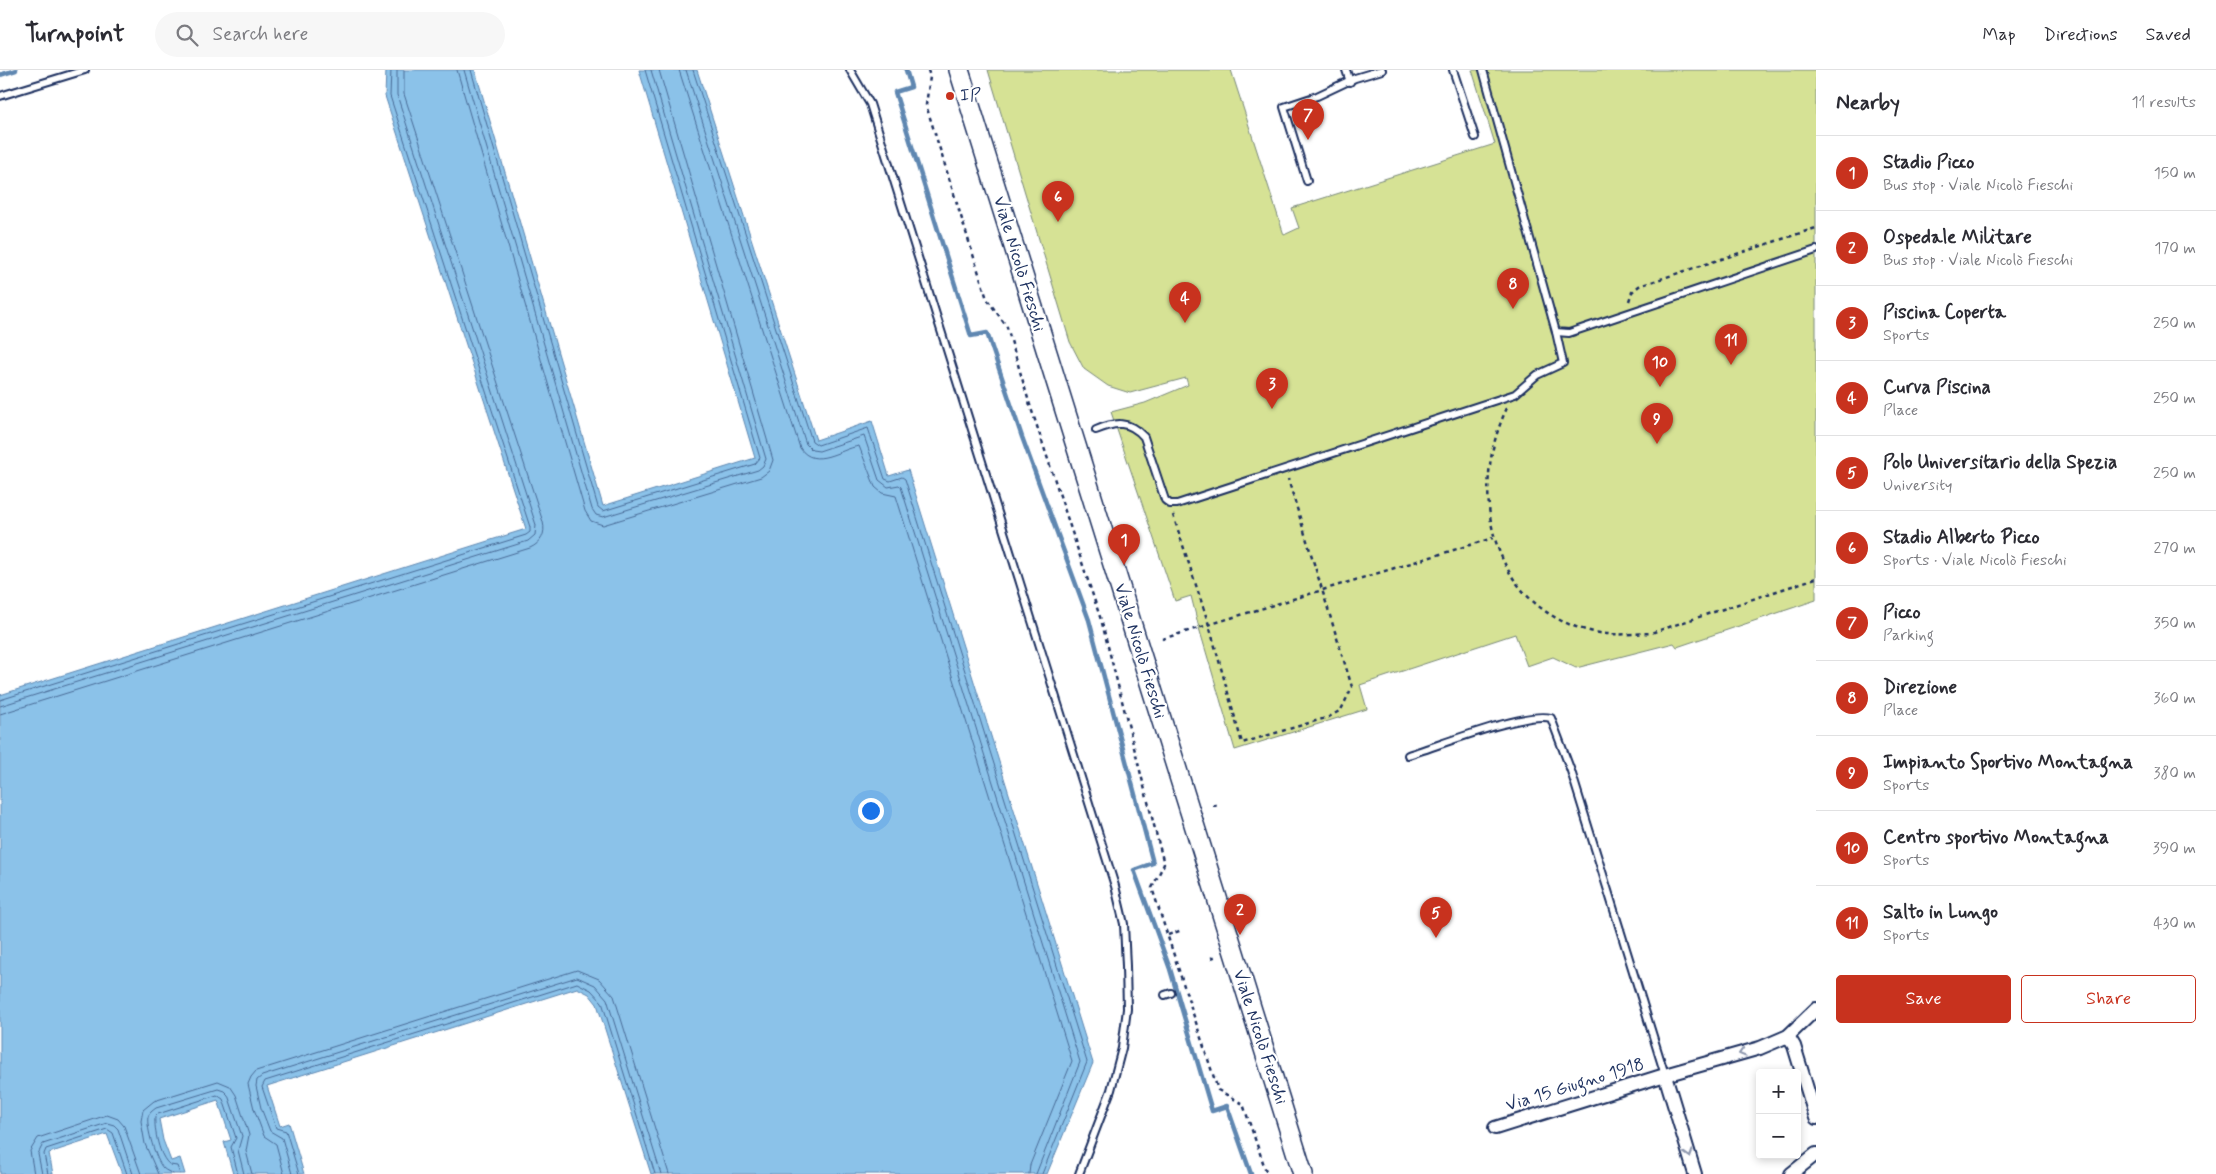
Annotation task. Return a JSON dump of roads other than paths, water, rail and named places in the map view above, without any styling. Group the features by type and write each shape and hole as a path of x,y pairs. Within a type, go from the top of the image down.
{"main road":[{"name":"Viale Nicolò Fieschi","path":"959,70 1303,1174"}],"street":[{"name":"Via 15 Giugno 1918","path":"1495,1128 1665,1075 1760,1048 1788,1036 1816,1009"},
{"path":"1788,1036 1794,1046 1816,1118"},
{"name":"Via 15 Giugno 1918","path":"1665,1075 1695,1174"},
{"path":"1791,1174 1816,1154"}],"lane":[{"path":"0,96 85,70"},
{"path":"850,70 870,104 1112,877 1124,924 1127,1008 1122,1048 1108,1099 1079,1174"},
{"path":"1346,70 1350,82"},
{"path":"1307,181 1284,108 1350,82 1355,78 1382,70"},
{"path":"1453,70 1475,137"},
{"path":"1096,430 1114,422 1137,429 1144,437 1162,494 1170,504 1183,502 1515,394 1538,375 1563,362 1483,70"},
{"path":"1556,332 1569,333 1816,250"},
{"path":"1408,755 1518,720 1542,715 1550,718 1571,771 1665,1075"}],"water":[{"path":"386,70 475,70 603,506 755,458 639,70 697,70 816,440 872,421 889,476 908,470 1093,1063 1047,1174 651,1174 597,1004 589,994 577,988 267,1086 280,1126 289,1123 304,1174 233,1174 224,1142 231,1140 218,1100 159,1119 163,1140 171,1161 180,1158 185,1174 122,1174 107,1134 49,1153 53,1174 0,1174 0,695 526,529 385,96"}],"waterway":[{"path":"0,75 16,70"},
{"path":"906,70 911,87 895,92 971,336 987,333 1022,437 1089,620 1153,863 1134,870 1170,969 1212,1111 1227,1106 1251,1174"}],"place":[{"name":"IP","path":"950,96"},
{"name":"Picco","path":"1308,140"},
{"name":"Stadio Alberto Picco","path":"1058,222"},
{"name":"Direzione","path":"1513,309"},
{"name":"Curva Piscina","path":"1185,323"},
{"name":"Salto in Lungo","path":"1731,365"},
{"name":"Centro sportivo Montagna","path":"1660,387"},
{"name":"Piscina Coperta","path":"1272,409"},
{"name":"Impianto Sportivo Montagna","path":"1657,444"},
{"name":"Stadio Picco","path":"1124,565"},
{"name":"Ospedale Militare","path":"1240,935"},
{"name":"Polo Universitario della Spezia","path":"1436,938"}]}
